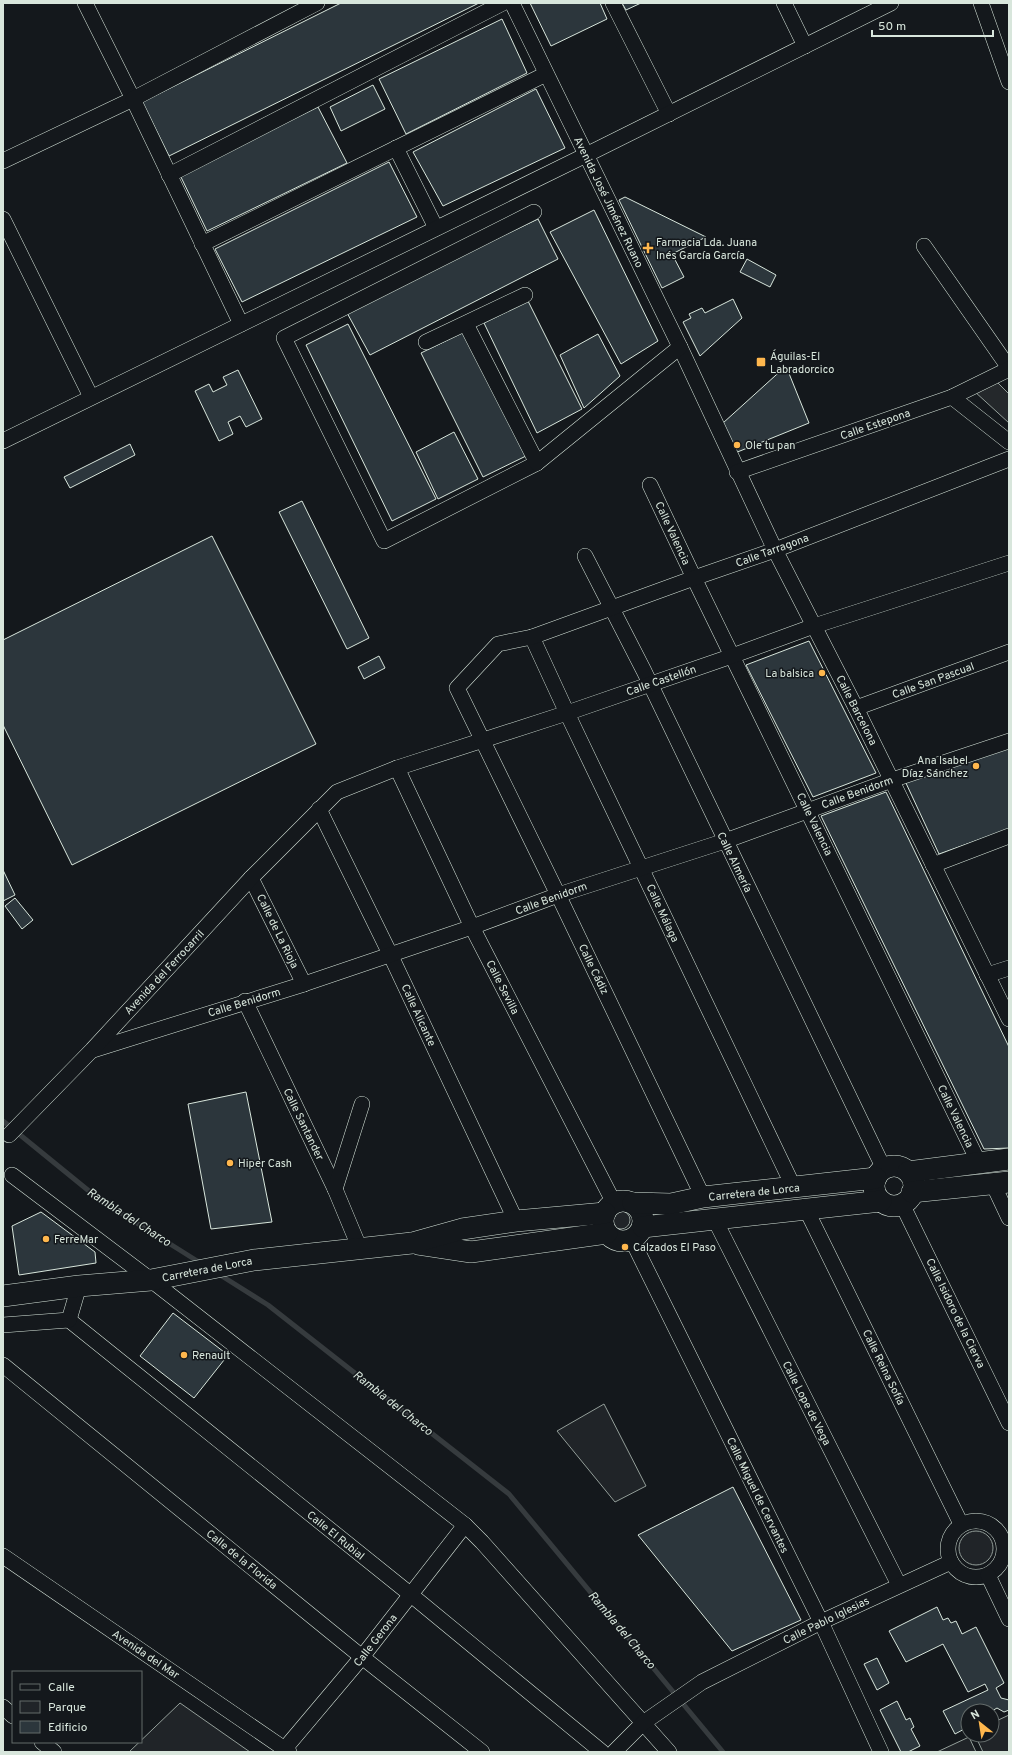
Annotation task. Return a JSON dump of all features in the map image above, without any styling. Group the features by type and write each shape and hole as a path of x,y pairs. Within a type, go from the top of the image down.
{"main road":[{"name":"Carretera de Lorca","path":"3,1296 79,1286 158,1279 254,1260 412,1243 462,1229 516,1221 615,1213 703,1198 794,1188 880,1173 894,1166 908,1172 1009,1159"},
{"path":"907,1198 913,1180 908,1172"},
{"path":"880,1173 874,1189 882,1201"},
{"name":"Carretera de Lorca","path":"615,1213 616,1240 626,1241 637,1233 715,1220 882,1201 890,1205 907,1198 1001,1183"},
{"path":"615,1213 641,1211 644,1221 637,1233"},
{"name":"Carretera de Lorca","path":"412,1243 471,1252 615,1213"}],"street":[{"path":"85,3 133,98 241,324"},
{"path":"3,161 133,98 317,3"},
{"path":"169,175 503,3"},
{"name":"Avenida José Jiménez Ruano","path":"512,3 680,347 705,402"},
{"path":"613,3 669,114"},
{"path":"784,3 805,46"},
{"path":"981,3 1009,82"},
{"path":"3,441 586,155 888,4"},
{"path":"202,244 546,74"},
{"path":"396,148 436,228"},
{"path":"534,212 284,338 384,541 537,464 680,347"},
{"path":"3,219 91,398"},
{"path":"924,246 1009,369"},
{"path":"426,342 466,324 525,294"},
{"path":"466,324 537,464"},
{"name":"Calle Estepona","path":"738,472 952,397 1009,369"},
{"path":"952,397 1009,442"},
{"name":"Calle Barcelona","path":"705,402 775,550 892,780 1009,1019"},
{"name":"Calle Tarragona","path":"484,741 457,688 498,644 532,637 612,607 775,550 1009,459"},
{"name":"Calle Valencia","path":"650,485 979,1163"},
{"name":"Calle Almería","path":"585,556 650,684 880,1173"},
{"name":"Calle Castellón","path":"319,809 337,792 397,768 567,714 814,626 1009,563"},
{"name":"Calle Málaga","path":"532,637 567,714 794,1188"},
{"name":"Calle San Pascual","path":"856,708 1009,652"},
{"name":"Calle Cádiz","path":"484,741 703,1198"},
{"name":"Calle Benidorm","path":"92,1050 304,984 472,927 558,895 725,841 892,780 1009,741"},
{"name":"Calle Sevilla","path":"397,768 472,927 615,1213"},
{"name":"Avenida del Ferrocarril","path":"9,1135 92,1050 251,878 319,809"},
{"name":"Calle Alicante","path":"319,809 390,954 516,1221"},
{"path":"933,865 1009,836"},
{"name":"Calle de La Rioja","path":"251,878 304,984"},
{"path":"987,974 1009,968"},
{"name":"Calle Santander","path":"245,1002 335,1189 360,1249"},
{"path":"335,1189 362,1104"},
{"path":"12,1175 158,1279 464,1525 482,1542 647,1720 669,1752"},
{"path":"1001,1183 1009,1218"},
{"name":"Calle Isidoro de la Cierva","path":"907,1198 1009,1422"},
{"name":"Calle Reina Sofía","path":"806,1209 961,1524"},
{"name":"Calle Lope de Vega","path":"715,1220 899,1586"},
{"name":"Calle Miguel de Cervantes","path":"637,1233 881,1752"},
{"path":"3,1325 68,1320 79,1286"},
{"name":"Calle El Rubial","path":"68,1320 410,1594 602,1752"},
{"name":"Calle de la Florida","path":"3,1365 362,1657 482,1752"},
{"path":"971,1521 985,1522 995,1528 1006,1538 1003,1558 998,1567 988,1574 976,1577 966,1576 958,1571 951,1562 948,1554 949,1541 954,1531 961,1524 971,1521"},
{"name":"Calle Gerona","path":"285,1751 362,1657 464,1525"},
{"name":"Avenida del Mar","path":"3,1556 285,1751"},
{"name":"Calle Pablo Iglesias","path":"614,1752 647,1720 702,1682 821,1622 951,1562"},
{"path":"988,1574 1009,1618"},
{"path":"3,1707 12,1715"},
{"path":"43,1743 54,1752"}],"green space":[{"path":"621,1211 627,1214 630,1220 627,1226 621,1229 615,1226 612,1220 615,1214"},
{"path":"604,1404 646,1486 615,1502 557,1431"},
{"path":"976,1531 988,1536 993,1548 988,1560 976,1565 964,1560 959,1548 964,1536"},
{"path":"180,1703 250,1752 129,1752 138,1743 142,1743 142,1740"},
{"path":"1009,1715 1009,1752 983,1752 979,1743 1000,1743 1000,1719"},
{"path":"960,1741 960,1743 972,1743 976,1752 937,1752"}],"shaded area":[{"path":"997,382 1009,394 1009,423 974,391"}],"building":[{"path":"341,3 479,3 169,156 142,102"},
{"path":"530,3 600,3 607,19 551,46"},
{"path":"622,3 641,3 626,10"},
{"path":"502,19 527,73 406,134 379,79"},
{"path":"373,85 385,109 341,131 330,107"},
{"path":"536,89 565,148 443,206 413,152"},
{"path":"318,107 347,163 207,231 180,175"},
{"path":"389,162 417,217 242,302 215,249"},
{"path":"625,197 706,237 672,254 684,277 662,288 619,200"},
{"path":"594,210 658,341 621,364 550,232"},
{"path":"538,219 558,259 370,355 346,311"},
{"path":"747,259 776,275 770,287 740,272"},
{"path":"733,299 742,318 700,356 683,322 691,318 689,314 702,308 705,313"},
{"path":"528,301 582,409 537,433 484,323"},
{"path":"348,324 436,499 392,521 306,345"},
{"path":"464,332 526,456 483,477 421,353"},
{"path":"598,334 620,376 584,408 560,355"},
{"path":"786,366 809,423 735,453 723,423"},
{"path":"238,370 262,419 246,427 240,416 228,422 233,434 219,441 195,391 209,384 213,392 227,385 223,377"},
{"path":"454,432 478,479 438,499 416,452"},
{"path":"130,444 135,455 70,488 64,477"},
{"path":"302,501 369,638 347,649 279,512"},
{"path":"212,536 316,744 72,865 3,725 3,640"},
{"path":"809,641 876,773 813,797 746,665"},
{"path":"379,656 385,668 364,679 358,667"},
{"path":"1009,747 1009,829 939,854 905,781"},
{"path":"886,792 1009,1047 1009,1148 984,1149 821,816"},
{"path":"3,870 15,895 3,901"},
{"path":"15,898 33,920 22,929 5,906"},
{"name":"Hiper Cash","path":"246,1092 272,1222 211,1229 188,1104"},
{"name":"FerreMar","path":"41,1212 95,1252 96,1263 19,1275 12,1226"},
{"name":"Renault","path":"173,1313 228,1355 194,1398 140,1356"},
{"path":"733,1487 801,1620 732,1651 638,1535"},
{"path":"937,1607 943,1620 948,1618 951,1623 956,1621 962,1634 976,1627 1004,1683 996,1688 1001,1698 1009,1700 1009,1710 1004,1712 1000,1710 1000,1703 960,1703 988,1690 985,1684 968,1692 943,1644 906,1662 889,1631"},
{"path":"877,1658 889,1683 877,1690 864,1664"},
{"path":"897,1701 906,1720 910,1718 914,1727 911,1729 920,1746 908,1752 901,1752 880,1710"},
{"path":"960,1703 960,1731 955,1734 943,1711"}],"waterway":[{"name":"Rambla del Charco","path":"3,1121 100,1200 202,1264"},
{"name":"Rambla del Charco","path":"217,1273 268,1305 509,1494 723,1752"}],"place":[{"name":"Farmacia Lda. Juana Inés García García","path":"648,248"},
{"name":"Águilas-El Labradorcico","path":"761,362"},
{"name":"Ole tu pan","path":"737,445"},
{"name":"La balsica","path":"822,673"},
{"name":"Ana Isabel Díaz Sánchez","path":"976,766"},
{"name":"Hiper Cash","path":"230,1163"},
{"name":"FerreMar","path":"46,1239"},
{"name":"Calzados El Paso","path":"625,1247"},
{"name":"Renault","path":"184,1355"}]}
